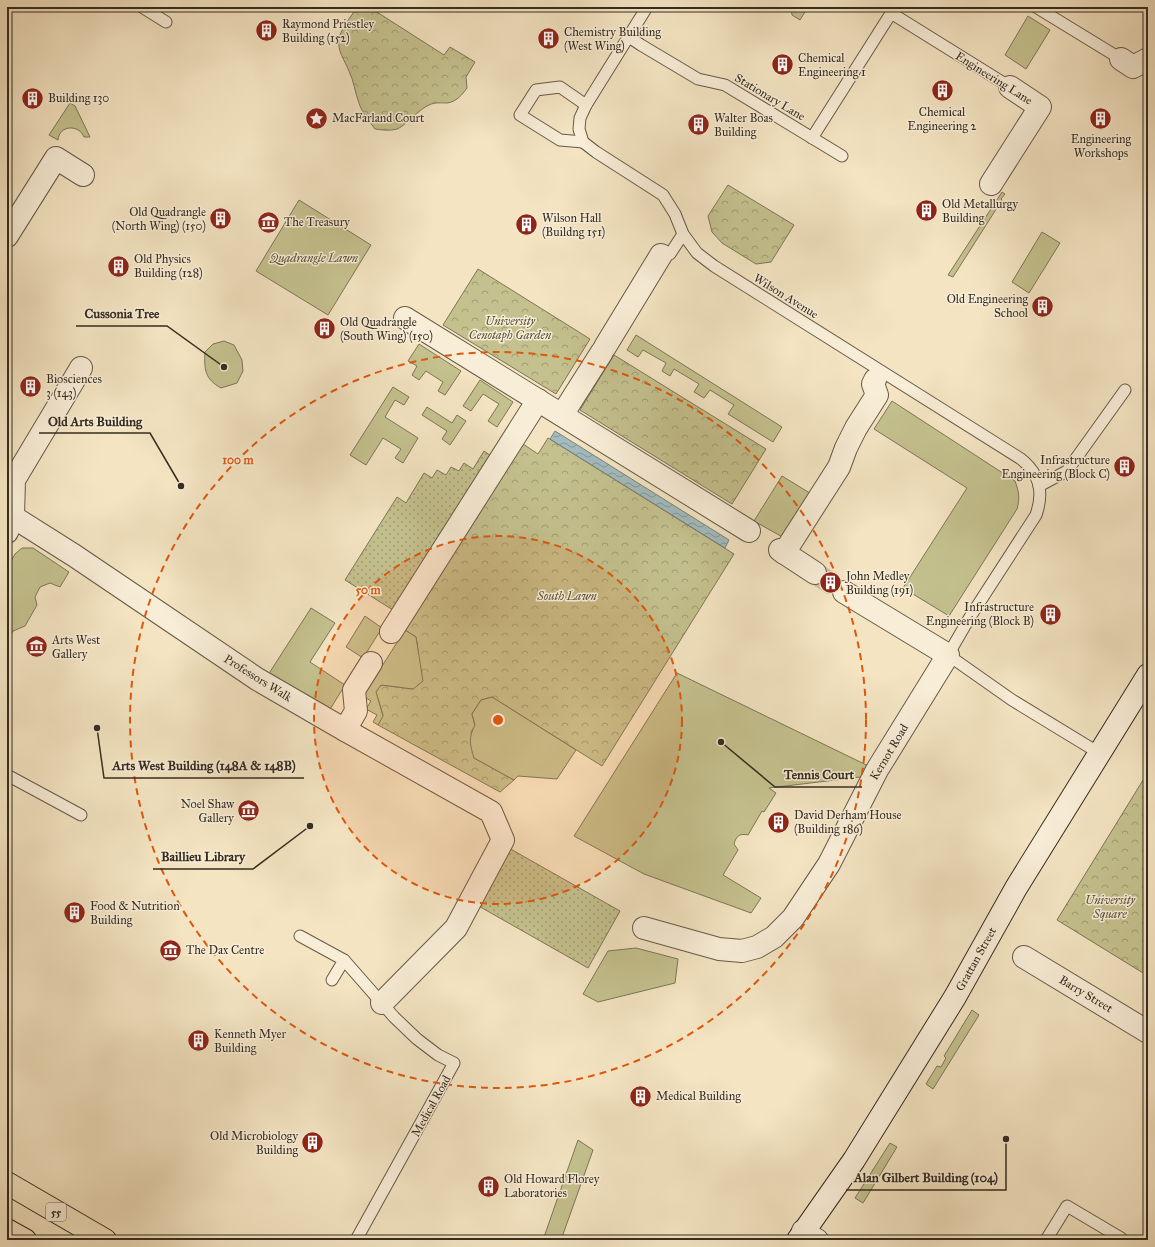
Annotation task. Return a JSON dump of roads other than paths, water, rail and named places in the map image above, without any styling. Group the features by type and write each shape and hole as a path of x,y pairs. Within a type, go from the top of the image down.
{"main road":[{"name":"55","path":"7,1184 105,1240"},
{"path":"7,1230 25,1240"}],"street":[{"path":"1134,62 1148,43"},
{"name":"Engineering Lane","path":"992,184 1040,107 1010,87"},
{"path":"7,236 56,158 83,175"},
{"path":"562,415 665,254"},
{"path":"405,318 749,531"},
{"path":"9,521 14,480 81,368"},
{"path":"815,573 782,552 839,467 856,428 877,395 872,384 875,380"},
{"path":"390,632 538,400"},
{"name":"Professors Walk","path":"9,521 75,556 258,680 491,812 503,840 456,928 382,1003"},
{"path":"844,592 948,655"},
{"name":"Kernot Road","path":"644,928 719,949 742,951 757,947 774,937 793,918 829,864 877,770 948,655"},
{"path":"345,730 356,710 354,690 371,663"},
{"name":"Grattan Street","path":"806,1237 958,991 1016,888 1148,675"},
{"name":"Barry Street","path":"1024,957 1148,1032"}],"lane":[{"path":"142,7 166,22"},
{"path":"586,105 560,87 536,90 520,115 560,140 583,142 579,129 580,118 586,105 647,7"},
{"path":"1036,7 1134,62"},
{"name":"Stationary Lane","path":"812,138 893,10"},
{"name":"Engineering Lane","path":"893,10 1010,87"},
{"name":"Stationary Lane","path":"628,37 698,79 725,84 842,156"},
{"name":"Wilson Avenue","path":"583,142 662,195 675,214 683,234 697,253 714,266 1021,459 1029,465 1039,486"},
{"path":"665,254 683,234"},
{"path":"1039,486 1067,471 1125,390"},
{"name":"Kernot Road","path":"948,655 970,617 1036,515 1039,505 1039,486"},
{"path":"948,655 1012,700 1099,754"},
{"path":"7,775 81,815"},
{"name":"Medical Road","path":"300,936 344,960 382,1003 417,1038 438,1055 454,1063 356,1240"},
{"path":"332,980 344,960"},
{"path":"1046,1240 1067,1206 1121,1238 1120,1240"}],"water":[{"path":"555,431 729,540 725,548 550,439"}],"tunnel":[{"path":"815,573 844,592"}],"place":[{"name":"Raymond Priestley Building (152)","path":"266,31"},
{"name":"Chemistry Building (West Wing)","path":"548,39"},
{"name":"Chemical Engineering 1","path":"783,65"},
{"name":"Chemical Engineering 2","path":"942,91"},
{"name":"Building 130","path":"32,98"},
{"name":"MacFarland Court","path":"317,118"},
{"name":"Engineering Workshops","path":"1101,118"},
{"name":"Walter Boas Building","path":"699,125"},
{"name":"Old Metallurgy Building","path":"926,211"},
{"name":"Old Quadrangle (North Wing) (150)","path":"221,219"},
{"name":"The Treasury","path":"268,222"},
{"name":"Wilson Hall (Buildng 151)","path":"526,225"},
{"name":"Old Physics Building (128)","path":"118,266"},
{"name":"Old Engineering School","path":"1043,306"},
{"name":"Old Quadrangle (South Wing) (150)","path":"324,329"},
{"name":"Cussonia Tree","path":"224,367"},
{"name":"Biosciences 3 (143)","path":"31,386"},
{"name":"Infrastructure Engineering (Block C)","path":"1125,467"},
{"name":"Old Arts Building","path":"181,486"},
{"name":"John Medley Building (191)","path":"830,583"},
{"name":"Infrastructure Engineering (Block B)","path":"1050,614"},
{"name":"Arts West Gallery","path":"37,647"},
{"name":"Arts West Building (148A & 148B)","path":"97,728"},
{"name":"Tennis Court","path":"721,742"},
{"name":"Noel Shaw Gallery","path":"249,811"},
{"name":"David Derham House (Building 186)","path":"779,822"},
{"name":"Baillieu Library","path":"310,826"},
{"name":"Food & Nutrition Building","path":"74,913"},
{"name":"The Dax Centre","path":"170,950"},
{"name":"Kenneth Myer Building","path":"198,1041"},
{"name":"Medical Building","path":"641,1096"},
{"name":"Alan Gilbert Building (104)","path":"1006,1139"},
{"name":"Old Microbiology Building","path":"313,1143"},
{"name":"Old Howard Florey Laboratories","path":"489,1186"}],"park label":[{"name":"Quadrangle Lawn","path":"314,258"},
{"name":"University Cenotaph Garden","path":"510,328"},
{"name":"South Lawn","path":"567,596"},
{"name":"University Square","path":"1110,907"}]}
